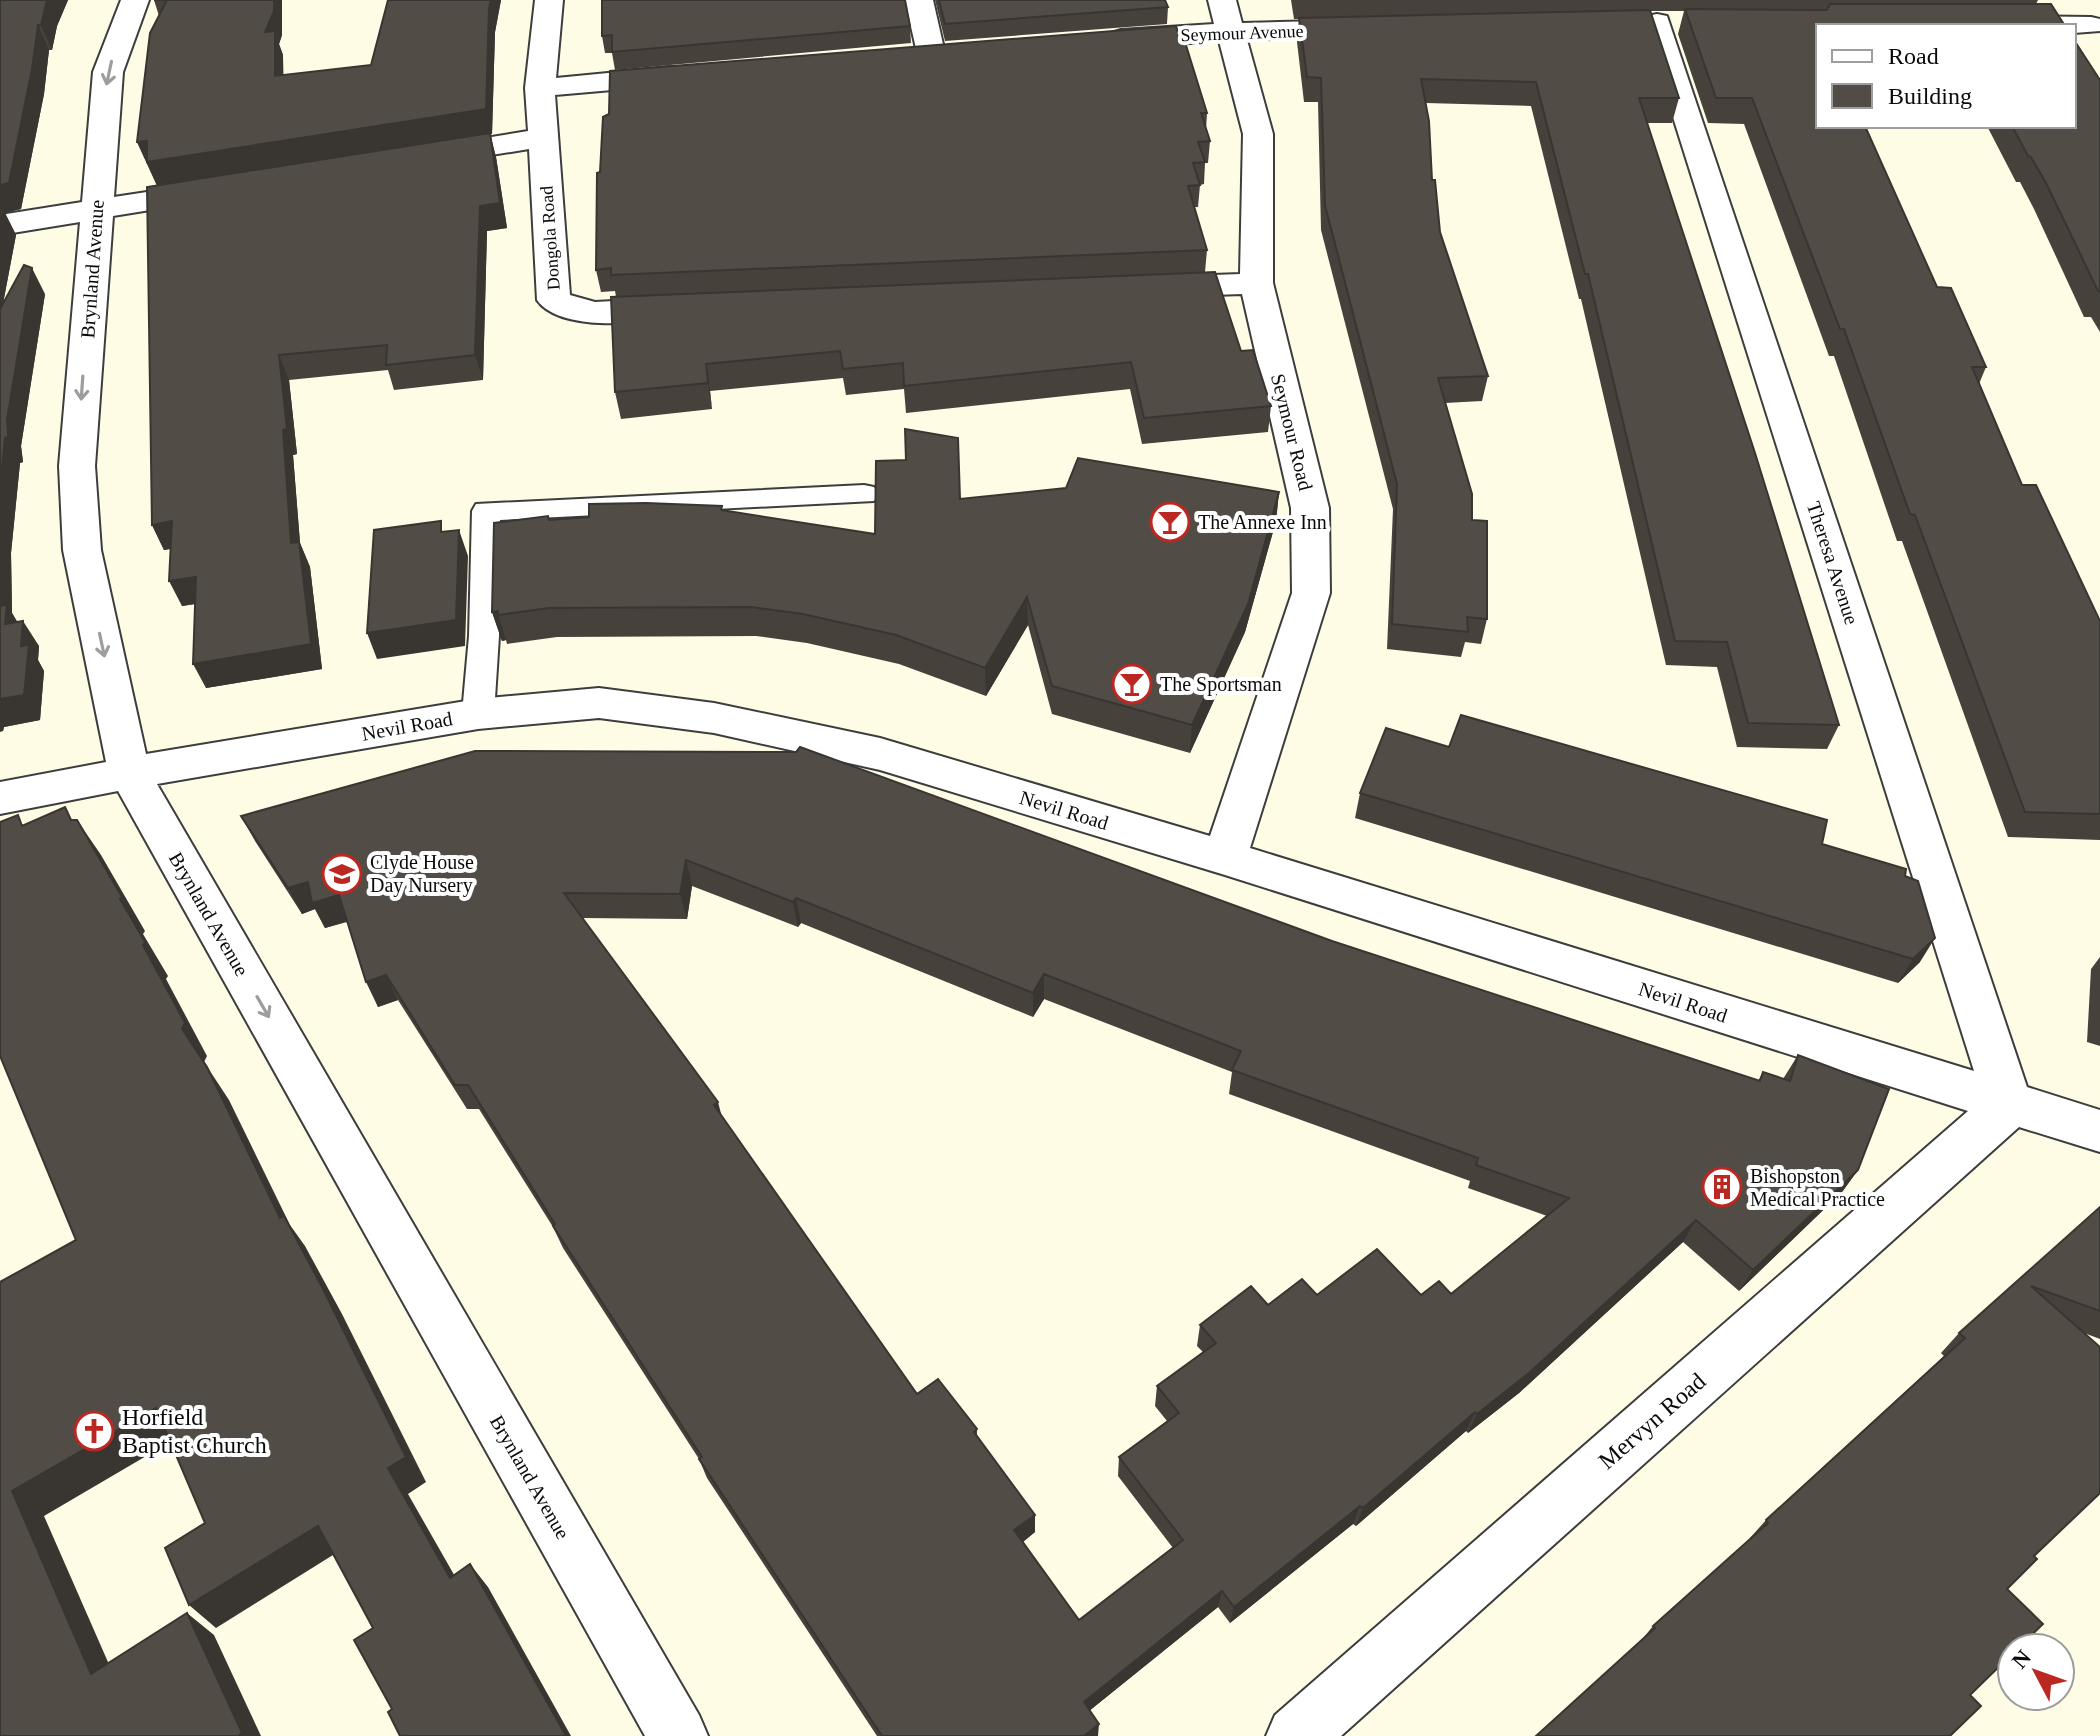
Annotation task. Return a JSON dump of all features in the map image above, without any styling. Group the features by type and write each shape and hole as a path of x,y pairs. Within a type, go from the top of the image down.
{"street":[{"name":"Brynland Avenue","path":"135,0 108,72 77,480 82,550 129,773 678,1736"},
{"name":"Dongola Road","path":"549,0 540,88 554,300 566,308 585,312 697,307"},
{"path":"919,0 931,53"},
{"path":"2076,0 2095,33"},
{"name":"Seymour Avenue","path":"1088,42 1225,16 1387,28"},
{"name":"Seymour Road","path":"1225,16 1258,134 1256,283 1310,508 1311,593 1225,858"},
{"name":"Theresa Avenue","path":"1657,22 2009,1105"},
{"path":"900,56 963,51"},
{"path":"540,88 697,74"},
{"path":"405,160 544,137"},
{"path":"0,225 235,187"},
{"path":"1128,288 1256,283"},
{"name":"Nevil Road","path":"0,798 478,714 599,703 714,718 880,754 1225,858 2100,1131"},
{"name":"Mervyn Road","path":"1296,1736 2009,1105"}],"lane":[{"path":"478,714 484,636 486,511 864,494"}],"building":[{"path":"0,0 47,0 41,25 38,25 9,183 0,185"},
{"path":"167,0 274,0 274,11 265,32 275,31 275,76 371,65 388,0 491,0 486,109 147,162 147,141 137,142 150,33"},
{"path":"602,0 905,0 910,26 612,52 612,35 602,36"},
{"path":"939,0 1165,0 1168,7 945,24"},
{"path":"1830,4 2051,4 2064,24 1816,24 1816,128 1866,128 1937,287 1951,288 1986,367 1972,367 2022,485 2036,485 2100,621 2100,814 2025,812 1915,515 1910,514 1844,329 1840,329 1752,98 1716,98 1685,9 1827,10"},
{"path":"1650,10 1679,98 1639,98 1755,453 1839,725 1748,723 1727,642 1675,641 1588,274 1585,274 1536,82 1421,79 1429,121 1432,180 1435,180 1440,232 1488,376 1438,378 1472,494 1472,520 1487,521 1487,619 1467,617 1468,632 1392,624 1397,484 1325,205 1321,78 1307,77 1299,18"},
{"path":"1176,26 1181,42 1185,42 1207,113 1201,113 1210,141 1198,142 1205,162 1193,163 1200,185 1188,186 1207,250 611,275 611,268 596,270 597,173 600,172 603,117 609,114 610,71"},
{"path":"2076,43 2100,80 2100,291 2046,183 2013,128 2076,128"},
{"path":"490,133 500,203 480,206 475,355 386,365 387,345 279,355 287,429 283,430 291,543 299,542 311,644 193,664 196,577 169,581 172,521 152,525 147,187"},
{"path":"24,265 32,268 7,420 8,436 5,438 0,488 0,309"},
{"path":"1215,272 1241,351 1253,350 1271,406 1144,418 1131,362 904,386 903,363 843,369 840,351 706,364 708,383 615,392 611,297"},
{"path":"905,429 958,438 960,499 1066,488 1078,458 1279,492 1248,604 1192,725 1052,686 1027,597 985,668 896,635 803,614 751,607 549,608 498,615 498,611 492,612 494,523 548,516 549,520 589,517 589,504 646,503 722,506 721,510 875,534 876,461 906,460"},
{"path":"441,521 441,532 459,530 456,620 367,633 374,530"},
{"path":"7,605 5,624 23,621 21,646 29,645 24,695 0,699 0,606"},
{"path":"1461,715 1827,820 1822,844 1906,869 1905,876 1918,881 1935,938 1913,959 1360,793 1386,728 1449,747"},
{"path":"800,747 1332,941 1760,1081 1763,1072 1790,1081 1798,1055 1889,1089 1858,1170 1753,1270 1696,1220 1529,1373 1477,1414 1475,1412 1363,1508 1360,1506 1234,1607 1222,1591 1084,1702 1099,1724 1084,1736 882,1736 699,1459 702,1457 553,1226 555,1224 468,1085 455,1085 386,975 366,982 339,895 312,903 308,882 288,888 241,816 475,751 796,752","holes":["686,860 793,902 796,898 1033,993 1044,974 1241,1051 1232,1070 1478,1158 1476,1165 1569,1198 1451,1294 1439,1281 1421,1295 1377,1249 1317,1295 1302,1279 1268,1305 1251,1286 1200,1325 1216,1343 1157,1386 1179,1413 1119,1457 1183,1540 1079,1620 1014,1530 1035,1515 974,1432 977,1429 938,1379 917,1394 714,1105 718,1102 564,893 680,894"]},
{"path":"65,807 71,820 77,820 122,897 120,899 145,942 143,945 185,1023 182,1029 207,1067 280,1218 284,1216 321,1285 406,1457 388,1468 450,1578 470,1564 566,1736 400,1736 388,1712 392,1709 354,1640 373,1628 318,1526 189,1605 165,1548 205,1523 156,1408 12,1491 91,1674 187,1613 242,1733 238,1736 0,1736 0,1282 76,1240 0,1056 0,822 18,815 22,826"},
{"path":"2100,1207 2100,1311 2031,1286 2100,1347 2100,1493 2034,1556 2037,1559 2007,1589 2043,1624 2035,1632 1996,1632 1996,1670 1970,1695 1981,1706 1950,1736 1536,1736 1965,1338 1959,1333"}],"place":[{"name":"The Annexe Inn","path":"1170,522"},
{"name":"The Sportsman","path":"1132,684"},
{"name":"Clyde House Day Nursery","path":"342,874"},
{"name":"Bishopston Medical Practice","path":"1722,1187"},
{"name":"Horfield Baptist Church","path":"94,1431"}]}
